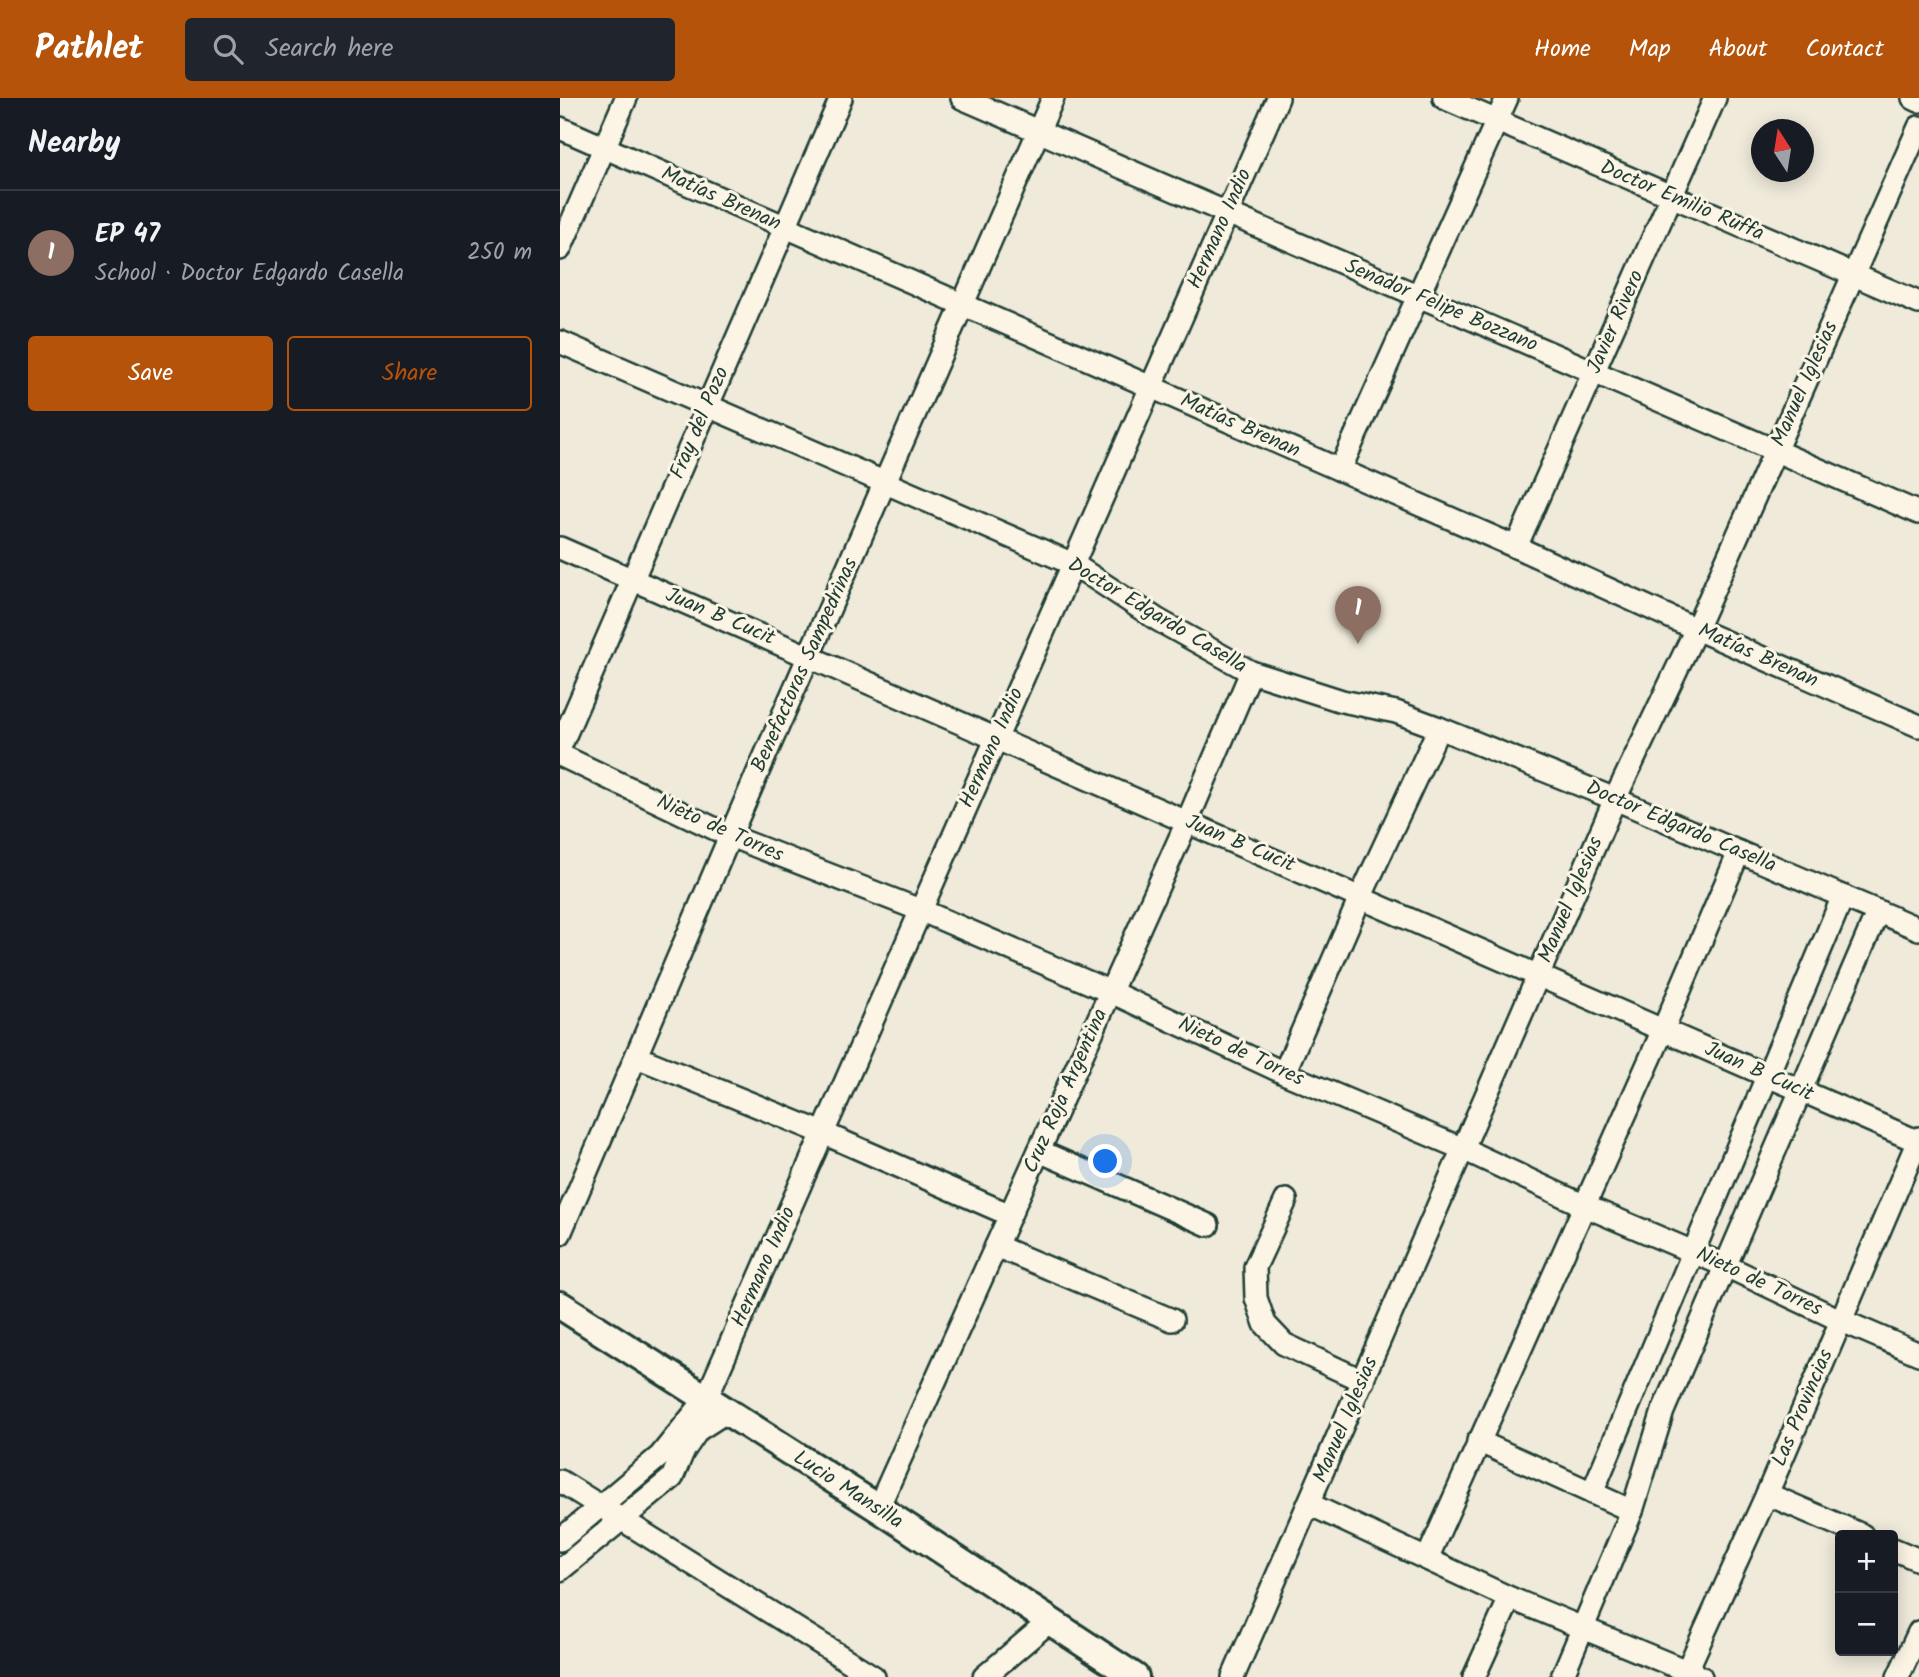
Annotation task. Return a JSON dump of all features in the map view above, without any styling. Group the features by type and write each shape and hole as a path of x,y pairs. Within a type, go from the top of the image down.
{"main road":[{"name":"Lucio Mansilla","path":"560,1305 1135,1677"}],"street":[{"path":"560,249 626,98"},
{"name":"Fray del Pozo","path":"560,747 841,98"},
{"name":"Senador Felipe Bozzano","path":"962,98 1919,513"},
{"name":"Benefactoras Sampedrinas","path":"560,1234 730,836 1052,98"},
{"name":"Hermano Indio","path":"560,1541 716,1405 823,1133 1278,98"},
{"name":"Doctor Emilio Ruffa","path":"1444,98 1919,303"},
{"path":"1340,470 1507,98"},
{"name":"Javier Rivero","path":"1516,547 1715,98"},
{"path":"1913,98 1919,101"},
{"name":"Manuel Iglesias","path":"1233,1677 1615,799 1696,629 1919,127"},
{"name":"Matías Brenan","path":"560,128 1919,726"},
{"name":"Doctor Edgardo Casella","path":"560,342 1073,564 1158,620 1251,672 1342,701 1396,712 1439,727 1919,929"},
{"name":"Juan B Cucit","path":"560,548 1919,1141"},
{"name":"Cruz Roja Argentina","path":"877,1508 1111,992 1251,672"},
{"path":"1284,1073 1439,727"},
{"name":"Nieto de Torres","path":"560,755 730,836 920,910 1111,992 1284,1073 1726,1265 1840,1320 1919,1354"},
{"path":"1427,1559 1663,1030 1739,852"},
{"path":"1592,1493 1843,896"},
{"path":"1562,1677 1632,1511 1663,1411 1878,911"},
{"path":"637,1057 823,1133 1010,1215"},
{"name":"Las Provincias","path":"1691,1675 1840,1320 1919,1141"},
{"path":"1039,1151 1208,1226"},
{"path":"1286,1200 1255,1267 1256,1298 1265,1324 1284,1343 1363,1381"},
{"path":"996,1247 1172,1320"},
{"path":"560,1570 672,1478 683,1452 716,1405"},
{"path":"1478,1441 1632,1511"},
{"path":"560,1481 874,1677"},
{"path":"1767,1494 1850,1530"},
{"path":"1309,1504 1510,1598 1691,1675"},
{"path":"1898,1551 1919,1560"},
{"path":"1474,1677 1510,1598"},
{"path":"984,1677 1050,1622"},
{"path":"1898,1677 1919,1632"}],"place":[{"name":"EP 47","path":"1358,644"}]}
